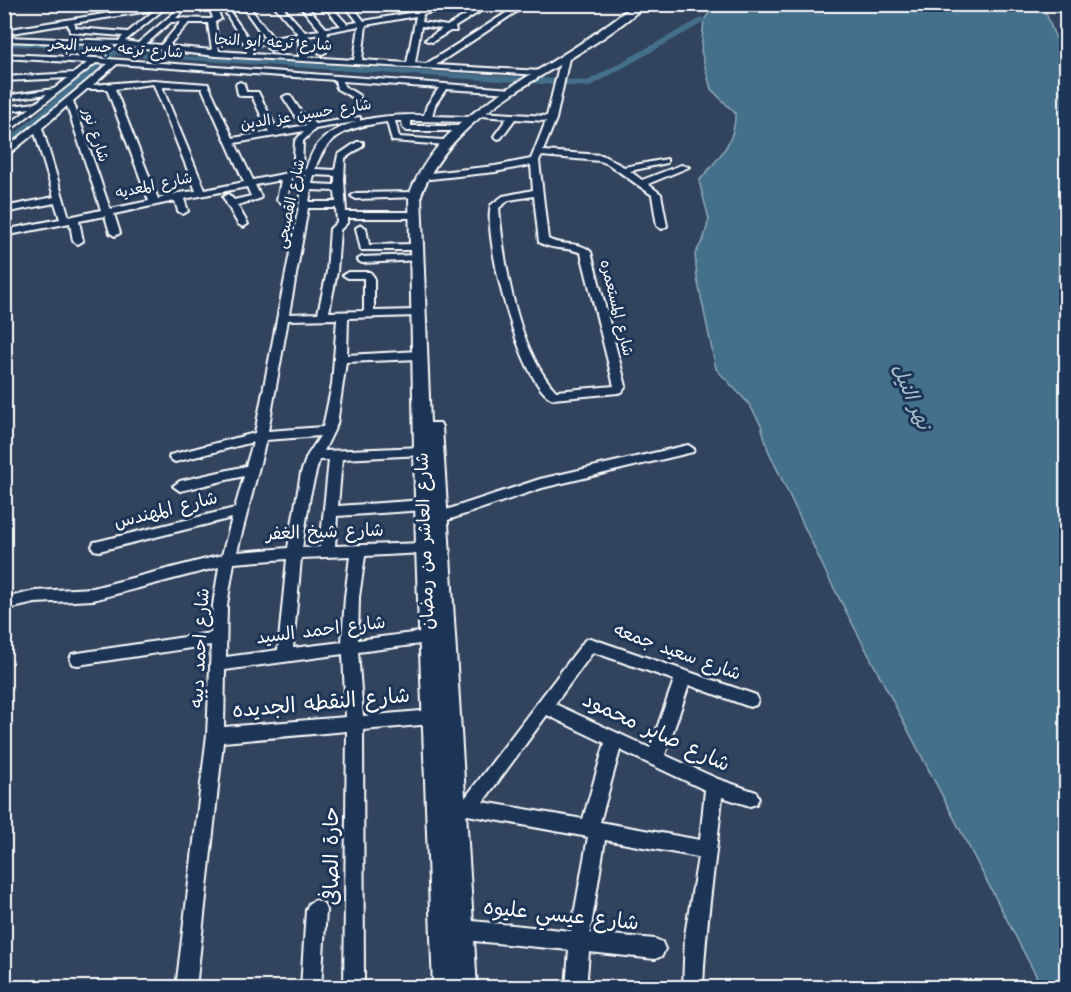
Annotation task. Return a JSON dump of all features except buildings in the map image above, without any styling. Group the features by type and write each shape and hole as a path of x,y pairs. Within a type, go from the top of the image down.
{"main road":[{"name":"شارع العاشر من رمضان","path":"446,987 441,853 428,637 415,195 420,178 435,152 471,120 642,4"},
{"name":"شارع العاشر من رمضان","path":"464,987 462,806 440,518 422,200 430,176 448,147 476,122 471,120"}],"street":[{"path":"4,32 71,24 182,4"},
{"path":"141,44 187,4"},
{"path":"211,4 205,20 216,54"},
{"path":"251,57 249,45 226,11 228,7 262,4"},
{"path":"276,4 303,35 303,55 333,52"},
{"path":"301,4 325,31 322,52"},
{"path":"325,4 346,27"},
{"path":"347,4 363,24 358,61"},
{"path":"411,64 420,14 413,4"},
{"path":"249,45 420,14 440,8 467,5 491,11"},
{"path":"428,66 522,5"},
{"path":"118,43 164,6"},
{"path":"245,6 271,41 272,57"},
{"path":"440,8 474,21"},
{"path":"429,40 482,8"},
{"path":"499,13 508,15"},
{"path":"169,20 205,20"},
{"path":"182,32 187,20"},
{"path":"163,47 174,35 205,20"},
{"path":"418,23 458,31"},
{"path":"483,23 492,25"},
{"path":"71,24 73,30 130,34"},
{"path":"106,27 139,27"},
{"path":"466,33 475,36"},
{"name":"شارع ترعه ابو النجا","path":"4,39 141,44 251,57 303,55 537,75"},
{"path":"416,39 439,42"},
{"path":"448,44 458,47"},
{"name":"شارع ترعه جسر البحر","path":"4,56 95,60 444,86 516,89"},
{"name":"شارع المستعمره","path":"538,192 506,198 494,207 509,298 525,351 547,390 553,395 618,389 620,386 586,252 575,245 545,243 538,192 537,157 552,119 565,58"},
{"path":"4,133 95,60"},
{"path":"4,155 115,62"},
{"path":"4,79 76,75"},
{"path":"338,78 340,87 357,98"},
{"path":"87,87 110,87 147,82 200,84 206,87 256,198 232,203"},
{"path":"157,84 201,192"},
{"path":"240,84 242,94 255,94 274,133"},
{"path":"428,116 431,105 444,86"},
{"path":"110,87 154,201"},
{"path":"5,97 54,91"},
{"path":"282,200 292,175 299,141 313,126 299,115 287,97"},
{"name":"شارع نور","path":"70,102 115,233"},
{"path":"4,110 37,105"},
{"name":"شارع حسين عز الدين","path":"231,141 380,116 387,120"},
{"name":"شارع القصبجى","path":"284,317 310,172 320,146 333,136 352,128 387,120 428,116 471,120"},
{"path":"498,136 513,116"},
{"path":"406,117 406,127 513,116 552,119"},
{"path":"4,123 19,120"},
{"path":"387,120 395,139 444,143"},
{"path":"38,128 59,199 78,241"},
{"path":"324,316 332,272 335,229 341,224 339,173 342,155 360,144"},
{"path":"430,176 495,169 537,157 602,158 643,183 657,195 662,226"},
{"path":"623,170 664,161"},
{"path":"643,183 684,167"},
{"name":"شارع المعديه","path":"4,233 250,182 310,172 339,173"},
{"path":"223,187 243,224"},
{"path":"307,187 339,188"},
{"path":"356,196 415,195"},
{"path":"178,196 183,211"},
{"path":"4,210 59,199"},
{"path":"304,205 341,204"},
{"path":"341,216 414,214"},
{"path":"361,228 364,248 416,252"},
{"path":"362,260 416,252"},
{"path":"348,275 366,274 369,277 369,314"},
{"path":"284,317 417,313"},
{"path":"285,655 296,553 308,474 313,456 332,421 344,315"},
{"name":"شارع احمد ديبه","path":"186,987 215,735 220,605 228,559 261,436 284,317"},
{"path":"340,359 419,355"},
{"path":"175,458 261,436 328,431"},
{"path":"440,518 540,484 688,449"},
{"path":"313,456 423,451"},
{"path":"327,552 336,455"},
{"path":"180,486 253,469"},
{"path":"331,511 424,505"},
{"name":"شارع المهندس","path":"99,546 241,511"},
{"name":"شارع شيخ الغفر","path":"4,604 35,597 93,594 228,559 296,553 425,548"},
{"name":"حارة الصافى","path":"354,987 355,724 350,647 352,597 358,551"},
{"name":"شارع احمد السيد","path":"219,664 428,637"},
{"path":"78,659 219,638"},
{"name":"شارع سعيد جمعه","path":"544,706 590,644 750,700"},
{"path":"655,758 684,676"},
{"path":"544,706 462,806 708,850"},
{"name":"شارع صابر محمود","path":"544,706 714,786 750,798"},
{"name":"شارع النقطه الجديده","path":"215,735 432,717"},
{"path":"576,987 578,942 594,830 615,739"},
{"path":"693,987 695,934 708,850 714,786"},
{"path":"311,987 316,910"},
{"name":"شارع عيسي عليوه","path":"463,930 654,949"}],"water":[{"name":"نهر النيل","path":"715,5 1043,5 1054,34 1066,55 1066,987 1042,987 827,575 768,450 761,425 749,404 716,369 697,278 695,254 704,238 709,219 699,181 719,158 729,142 735,113 711,89 701,51 704,20"}],"waterway":[{"path":"4,44 44,45 151,57 589,84 704,20"},
{"path":"4,148 113,53"}]}
